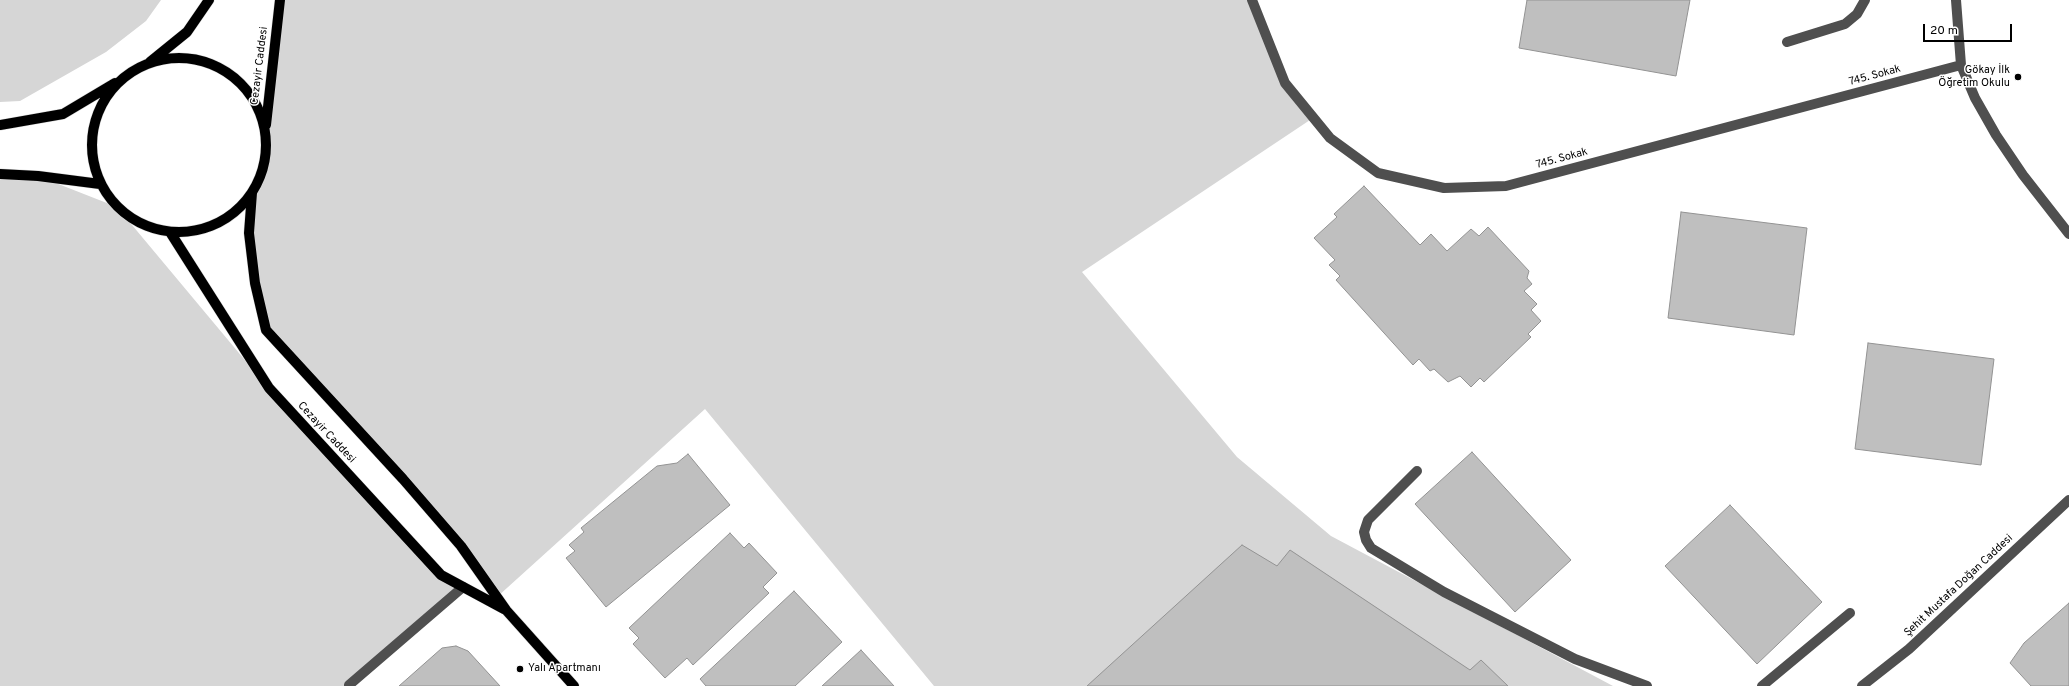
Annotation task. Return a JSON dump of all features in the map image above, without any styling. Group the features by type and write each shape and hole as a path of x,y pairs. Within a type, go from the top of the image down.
{"main road":[{"path":"0,125 63,114 148,64 187,32 209,0"},
{"name":"Cezayir Caddesi","path":"265,134 280,0"},
{"path":"123,78 104,100 94,127 92,156 100,184 119,207 142,224 170,232 200,231 227,219 249,198 263,172 267,142 261,116 248,91 228,73 202,61 175,58 148,64"},
{"path":"0,174 38,176 100,184"},
{"name":"Cezayir Caddesi","path":"252,193 249,234 255,283 266,330 403,479 461,546 506,610 574,686"},
{"name":"Cezayir Caddesi","path":"170,232 269,388 441,575 506,610"}],"street":[{"name":"745. Sokak","path":"1252,0 1285,84 1330,138 1378,173 1444,188 1506,186 1961,65"},
{"path":"1788,42 1845,24 1858,14 1865,0"},
{"path":"1956,0 1961,65 1975,98 1996,135 2023,175 2069,234"},
{"path":"1417,471 1368,520 1364,532 1366,540 1371,548 1444,592 1576,659 1647,686"},
{"name":"Şehit Mustafa Doğan Caddesi","path":"1862,686 1909,649 2069,500"},
{"path":"349,685 463,587"},
{"path":"1762,686 1850,613"}],"shaded area":[{"path":"0,0 161,0 146,21 106,52 20,101 0,102"},
{"path":"280,0 1252,0 1285,83 1313,118 1082,272 1237,457 1331,536 1613,686 934,686 705,409 497,597 461,546 266,330 255,283 252,193 263,172 267,143 265,135 267,112"},
{"path":"0,174 38,176 117,207 269,389 441,575 463,587 348,686 0,686"}],"building":[{"path":"1527,0 1690,0 1676,76 1519,48"},
{"path":"1364,186 1420,245 1431,234 1447,251 1471,229 1479,236 1488,227 1529,271 1527,278 1532,284 1524,291 1537,304 1531,310 1541,321 1528,334 1531,337 1484,382 1480,378 1471,387 1460,376 1448,382 1434,369 1430,371 1419,359 1413,365 1336,280 1340,276 1329,265 1335,260 1314,238 1337,217 1334,214"},
{"path":"1681,212 1807,228 1794,335 1668,318"},
{"path":"1868,343 1994,359 1981,465 1855,449"},
{"path":"1472,452 1571,560 1515,612 1415,504"},
{"path":"688,454 730,505 606,607 566,558 575,551 569,545 584,532 581,528 657,466 677,463"},
{"path":"1730,505 1822,602 1757,664 1665,566"},
{"path":"730,533 744,548 749,543 777,573 763,587 769,593 693,665 687,658 665,678 633,644 639,638 629,628"},
{"path":"1242,545 1277,566 1290,550 1470,670 1481,660 1508,686 1087,686"},
{"path":"794,591 842,642 795,686 706,686 700,679"},
{"path":"2069,603 2069,686 2031,686 2010,663 2024,643"},
{"path":"456,646 468,651 500,686 399,686 442,648"},
{"path":"861,650 894,686 822,686"}],"place":[{"name":"Gökay İlk Öğretim Okulu","path":"2018,77"},
{"name":"Yalı Apartmanı","path":"520,669"}]}
